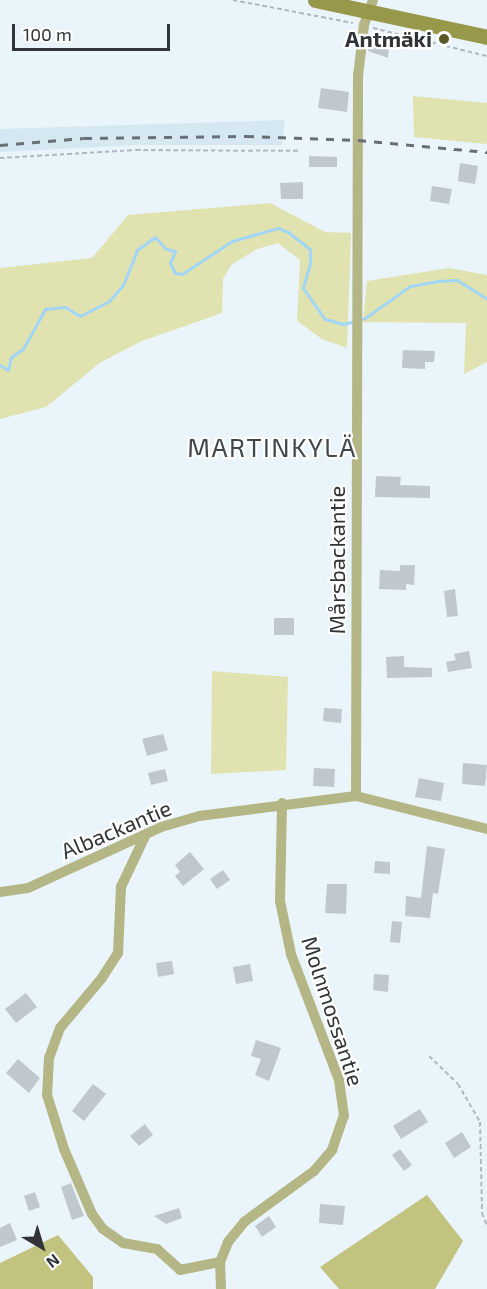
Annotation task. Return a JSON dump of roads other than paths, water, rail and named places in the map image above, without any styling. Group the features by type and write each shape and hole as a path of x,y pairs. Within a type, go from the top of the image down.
{"street":[{"path":"315,0 371,6 487,37"},
{"name":"Mårsbackantie","path":"356,796 358,76 364,25 371,6"},
{"path":"356,796 487,829"},
{"name":"Albackantie","path":"0,892 28,888 146,834 199,816 282,803 356,796"},
{"name":"Molnmossantie","path":"221,1289 220,1262 228,1242 244,1222 315,1171 332,1150 344,1116 339,1080 291,954 282,912 279,849 282,803"},
{"path":"146,834 121,887 118,953 102,978 60,1028 49,1058 47,1095 82,1192 92,1214 108,1234 123,1243 157,1249 180,1270 220,1262"}],"waterway":[{"path":"0,365 8,370 11,357 23,349 45,309 65,307 80,316 109,301 123,285 137,250 155,237 166,249 175,251 170,263 175,273 182,274 232,241 278,228 288,232 310,249 310,263 303,288 325,319 344,324 365,318 410,286 438,281 457,280 487,299"}],"railway":[{"path":"0,145 84,138 246,136 358,140 487,152"}],"place":[{"name":"Antmäki","path":"444,39"}],"district":[{"name":"MARTINKYLÄ","path":"272,447"}]}
